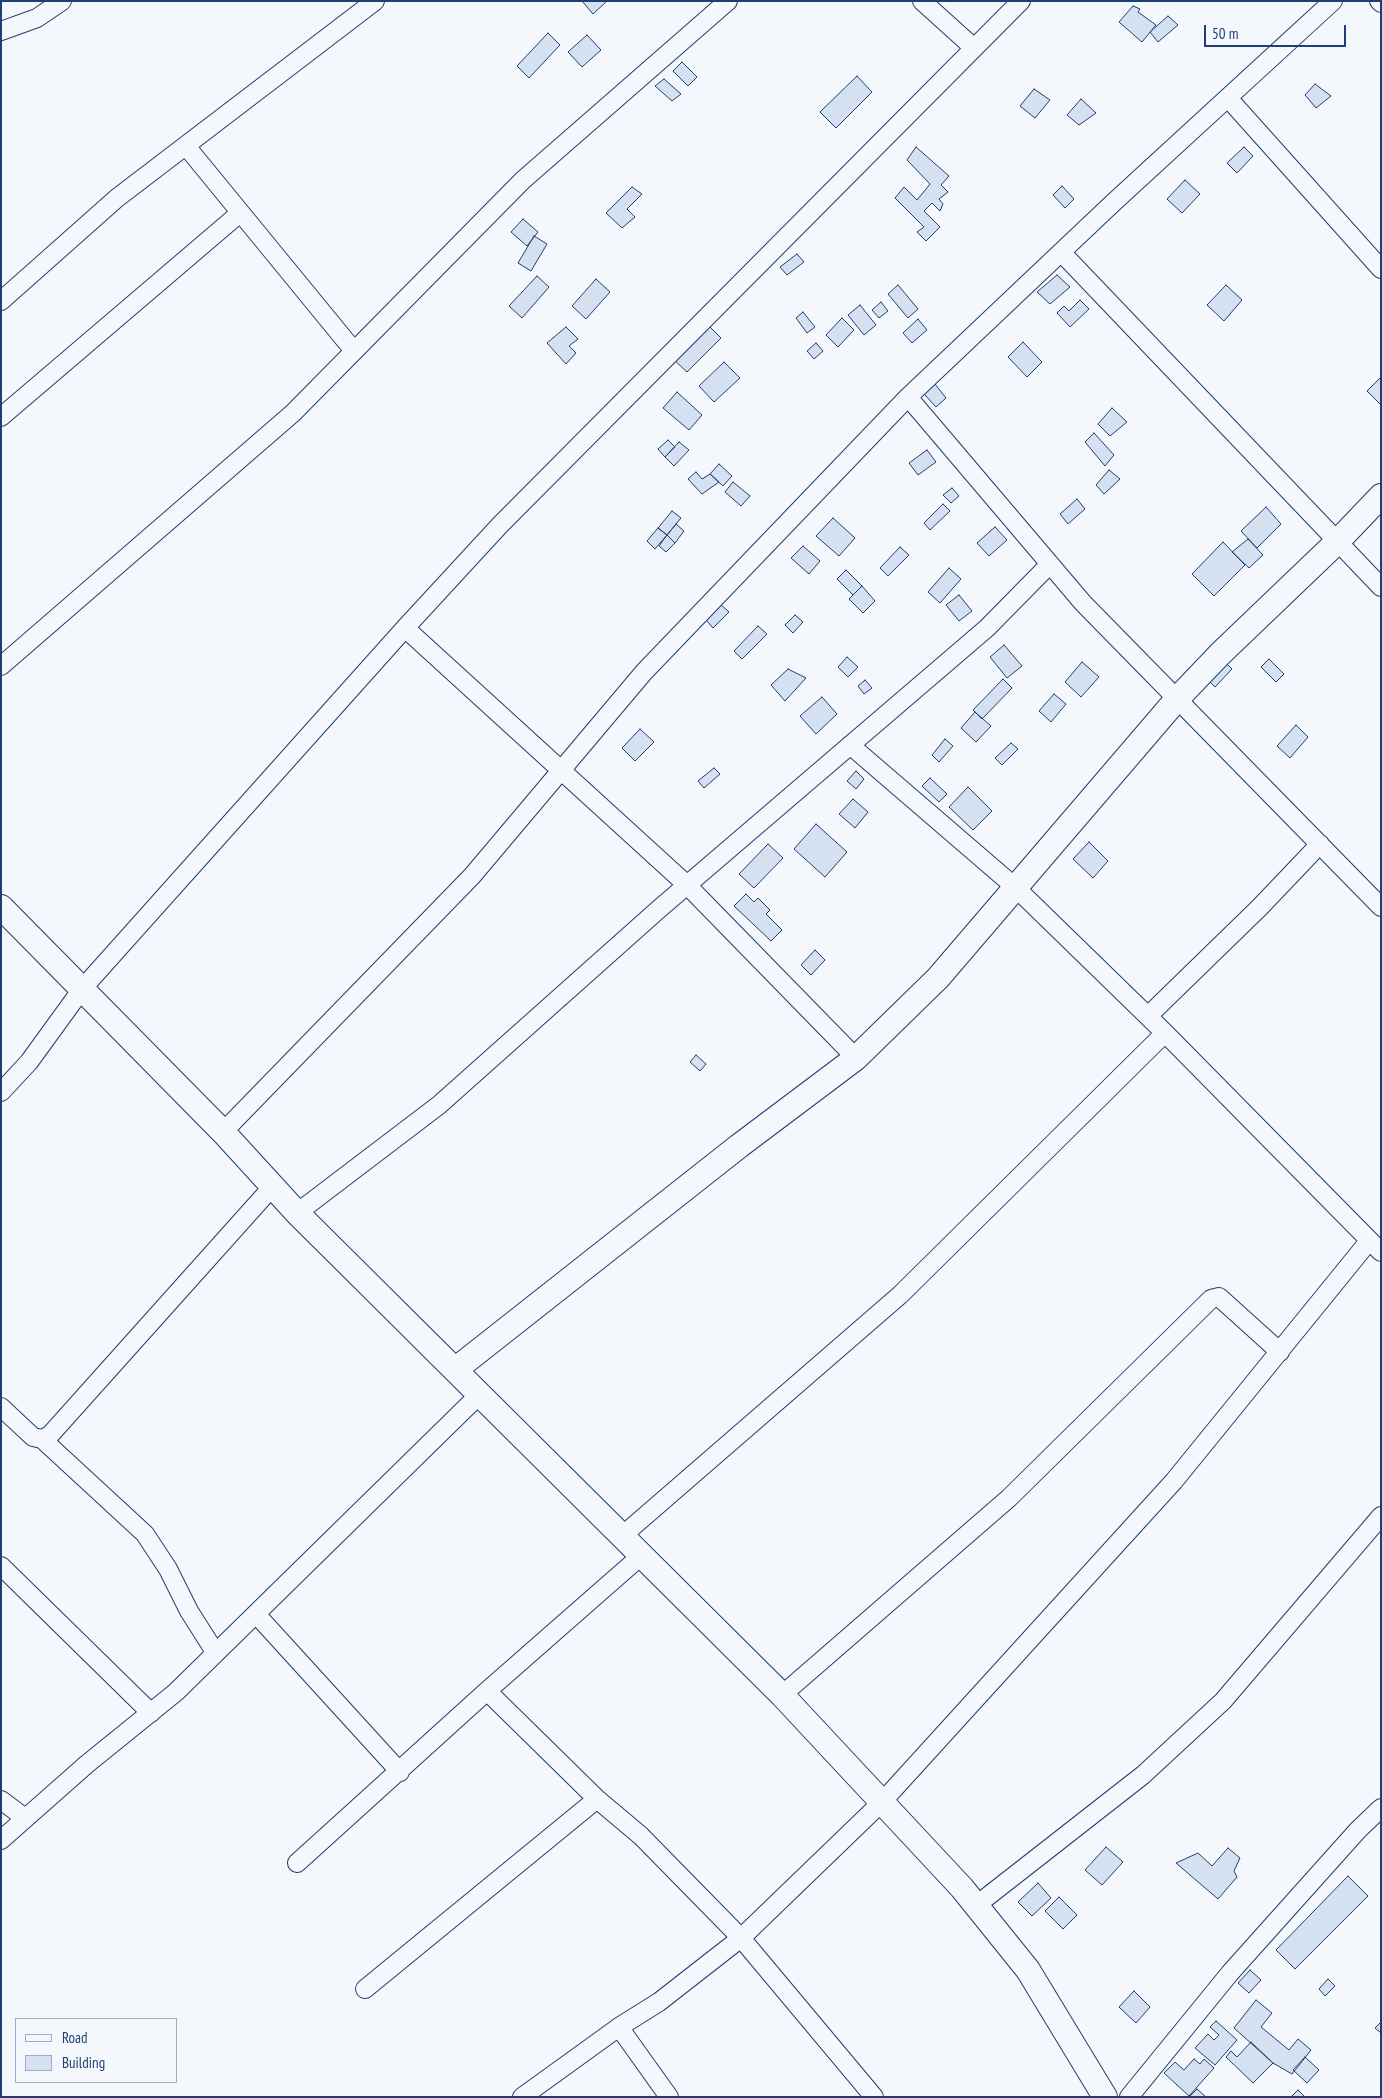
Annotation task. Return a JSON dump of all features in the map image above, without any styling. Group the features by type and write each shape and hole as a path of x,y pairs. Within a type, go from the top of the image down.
{"main road":[{"path":"456,1369 739,1146 856,1058 938,978 1177,699 1220,654 1338,542 1381,496"},
{"path":"1,907 223,1132 297,1213 782,1695 978,1904 1028,1970 1105,2097"}],"street":[{"path":"1,31 37,18 62,1"},
{"path":"1,301 117,198 375,1"},
{"path":"1,666 293,413 523,180 728,1"},
{"path":"922,1 974,48"},
{"path":"1,1092 29,1062 82,989 405,628 500,525 1021,1"},
{"path":"223,1132 472,876 644,672 908,397 1061,252 1333,1"},
{"path":"1228,98 1381,269"},
{"path":"186,146 354,351"},
{"path":"1,417 240,212"},
{"path":"1061,252 1381,586"},
{"path":"908,397 1082,603 1381,907"},
{"path":"297,1213 439,1105 687,885 987,628 1050,564"},
{"path":"405,628 687,885 856,1058"},
{"path":"524,2096 619,2027 659,2002 741,1938 882,1802 1174,1481 1280,1352 1375,1246 1166,1033 1014,887 850,745"},
{"path":"1148,1016 1260,907 1320,844"},
{"path":"622,1536 900,1294 1166,1033"},
{"path":"1,1408 32,1437 42,1438 50,1435 272,1186"},
{"path":"782,1695 1009,1498 1211,1299 1219,1297 1280,1352"},
{"path":"1,1840 88,1764 176,1692 480,1394"},
{"path":"42,1438 145,1534 168,1568 189,1611 215,1652"},
{"path":"978,1904 1143,1775 1223,1701 1381,1516"},
{"path":"297,1863 400,1772 487,1691 642,1555"},
{"path":"1,1566 151,1712"},
{"path":"256,1614 400,1772"},
{"path":"487,1691 597,1799 641,1836 741,1938 874,2097"},
{"path":"365,1989 597,1799"},
{"path":"1,1800 25,1818"},
{"path":"1129,2097 1230,1973 1358,1830 1381,1808"},
{"path":"619,2027 669,2097"}],"building":[{"path":"582,1 607,1 593,14"},
{"path":"1133,6 1140,9 1138,12 1156,25 1142,42 1119,22"},
{"path":"1168,16 1178,25 1158,42 1150,32"},
{"path":"548,33 560,45 529,78 517,66"},
{"path":"587,35 601,50 582,67 568,52"},
{"path":"682,62 697,77 688,86 673,71"},
{"path":"857,76 872,92 836,128 820,112"},
{"path":"664,79 681,94 672,101 655,86"},
{"path":"1315,84 1331,96 1316,108 1305,95"},
{"path":"1034,89 1050,100 1035,118 1020,106"},
{"path":"1081,99 1096,113 1079,125 1067,115"},
{"path":"916,147 949,176 941,185 948,192 939,199 943,204 940,211 932,203 924,211 940,227 926,241 917,232 924,227 895,198 904,187 917,200 930,184 907,160"},
{"path":"1244,147 1253,156 1237,173 1227,163"},
{"path":"1185,180 1200,194 1182,213 1167,199"},
{"path":"1062,186 1074,199 1065,208 1053,195"},
{"path":"632,187 642,194 627,209 635,217 622,228 606,213"},
{"path":"523,219 538,232 527,246 511,232"},
{"path":"534,236 547,244 531,271 518,263"},
{"path":"797,254 804,262 787,275 780,267"},
{"path":"1057,275 1070,287 1050,304 1037,292"},
{"path":"537,276 549,287 522,318 509,306"},
{"path":"596,279 610,292 586,319 572,306"},
{"path":"898,285 918,309 908,318 888,294"},
{"path":"1226,285 1242,300 1224,321 1207,305"},
{"path":"1080,300 1089,309 1070,327 1057,313 1064,306 1069,311"},
{"path":"881,302 888,311 879,318 872,310"},
{"path":"860,305 876,325 864,335 848,315"},
{"path":"803,312 815,327 807,333 796,318"},
{"path":"842,318 854,330 838,347 826,335"},
{"path":"918,319 927,330 912,343 903,333"},
{"path":"708,325 721,338 687,372 673,359"},
{"path":"566,327 578,339 569,346 576,353 566,364 547,343"},
{"path":"1023,342 1042,362 1027,377 1008,357"},
{"path":"816,343 823,351 814,359 807,351"},
{"path":"724,362 740,378 714,402 699,386"},
{"path":"1381,377 1381,405 1367,391"},
{"path":"935,384 946,398 936,407 924,394"},
{"path":"677,392 702,415 689,430 663,408"},
{"path":"1112,408 1127,422 1110,436 1098,424"},
{"path":"1094,433 1114,455 1105,466 1085,442"},
{"path":"668,440 675,447 665,457 658,449"},
{"path":"679,442 689,450 674,466 665,457"},
{"path":"927,450 936,462 918,475 909,463"},
{"path":"719,464 732,476 723,486 710,474"},
{"path":"1109,470 1120,479 1104,494 1096,485"},
{"path":"696,472 702,479 710,474 719,482 702,494 688,479"},
{"path":"733,482 750,496 741,506 725,492"},
{"path":"952,488 959,496 951,503 943,495"},
{"path":"1077,499 1085,509 1068,524 1060,514"},
{"path":"943,504 950,511 930,530 924,523"},
{"path":"1266,507 1281,524 1257,548 1241,531"},
{"path":"672,511 681,518 667,535 658,528"},
{"path":"833,518 855,538 839,556 816,536"},
{"path":"676,524 684,531 675,543 667,535"},
{"path":"995,527 1007,540 989,556 977,543"},
{"path":"658,528 667,535 655,549 647,541"},
{"path":"667,535 675,543 666,552 659,546"},
{"path":"1248,539 1263,555 1249,568 1232,552"},
{"path":"1223,542 1245,565 1214,596 1192,574"},
{"path":"803,546 820,561 809,574 791,558"},
{"path":"900,547 909,555 888,576 880,568"},
{"path":"949,568 961,579 940,603 928,592"},
{"path":"846,570 862,586 853,595 837,579"},
{"path":"862,586 875,601 863,613 849,599"},
{"path":"959,595 972,611 959,621 946,605"},
{"path":"721,605 729,612 713,628 706,620"},
{"path":"795,615 803,622 793,633 785,625"},
{"path":"758,626 767,634 742,659 734,651"},
{"path":"1004,645 1022,666 1007,678 990,657"},
{"path":"847,657 858,667 848,677 838,667"},
{"path":"1269,659 1284,674 1276,682 1261,667"},
{"path":"1082,662 1099,677 1081,697 1065,682"},
{"path":"1225,662 1232,669 1215,687 1208,680"},
{"path":"788,669 806,678 785,701 771,685"},
{"path":"1003,679 1012,688 982,719 973,710"},
{"path":"865,680 872,688 864,694 858,686"},
{"path":"1054,694 1066,704 1051,722 1039,711"},
{"path":"822,697 837,714 816,734 800,716"},
{"path":"975,712 991,726 976,742 961,728"},
{"path":"1296,725 1308,737 1290,758 1277,746"},
{"path":"640,729 654,742 635,761 622,748"},
{"path":"945,739 953,746 939,762 932,755"},
{"path":"1011,743 1018,749 1002,765 995,758"},
{"path":"714,768 720,774 704,788 698,781"},
{"path":"856,771 864,779 856,789 847,781"},
{"path":"930,778 947,794 939,802 922,786"},
{"path":"968,787 992,811 973,830 949,807"},
{"path":"853,799 868,812 855,828 839,814"},
{"path":"816,824 847,852 825,877 794,849"},
{"path":"1089,842 1108,861 1093,878 1073,859"},
{"path":"768,844 783,858 754,888 739,874"},
{"path":"746,894 754,902 758,898 770,910 766,914 782,930 771,941 734,906"},
{"path":"815,950 825,960 811,975 801,965"},
{"path":"696,1055 706,1064 700,1071 690,1062"},
{"path":"1106,1847 1123,1862 1102,1885 1085,1870"},
{"path":"1228,1848 1240,1858 1234,1871 1237,1877 1218,1899 1176,1863 1198,1853 1212,1866"},
{"path":"1348,1876 1368,1896 1295,1969 1276,1950"},
{"path":"1038,1883 1051,1898 1032,1916 1018,1902"},
{"path":"1059,1897 1077,1915 1063,1929 1045,1911"},
{"path":"1250,1970 1261,1980 1249,1993 1238,1983"},
{"path":"1328,1979 1335,1986 1325,1996 1319,1989"},
{"path":"1134,1991 1150,2007 1136,2023 1119,2007"},
{"path":"1256,2000 1272,2013 1261,2027 1289,2050 1298,2039 1311,2050 1292,2074 1273,2063 1234,2028"},
{"path":"1216,2021 1237,2040 1215,2065 1195,2048 1208,2034 1214,2040 1219,2035 1210,2027"},
{"path":"1381,2022 1381,2033 1375,2028"},
{"path":"1251,2042 1273,2063 1253,2083 1226,2057 1231,2051 1237,2057"},
{"path":"1305,2057 1319,2070 1307,2083 1293,2070"},
{"path":"1194,2059 1200,2064 1204,2059 1214,2068 1189,2096 1164,2073 1175,2062 1184,2070"},
{"path":"1197,2089 1206,2097 1189,2097"},
{"path":"1298,2090 1305,2097 1291,2097"}]}
